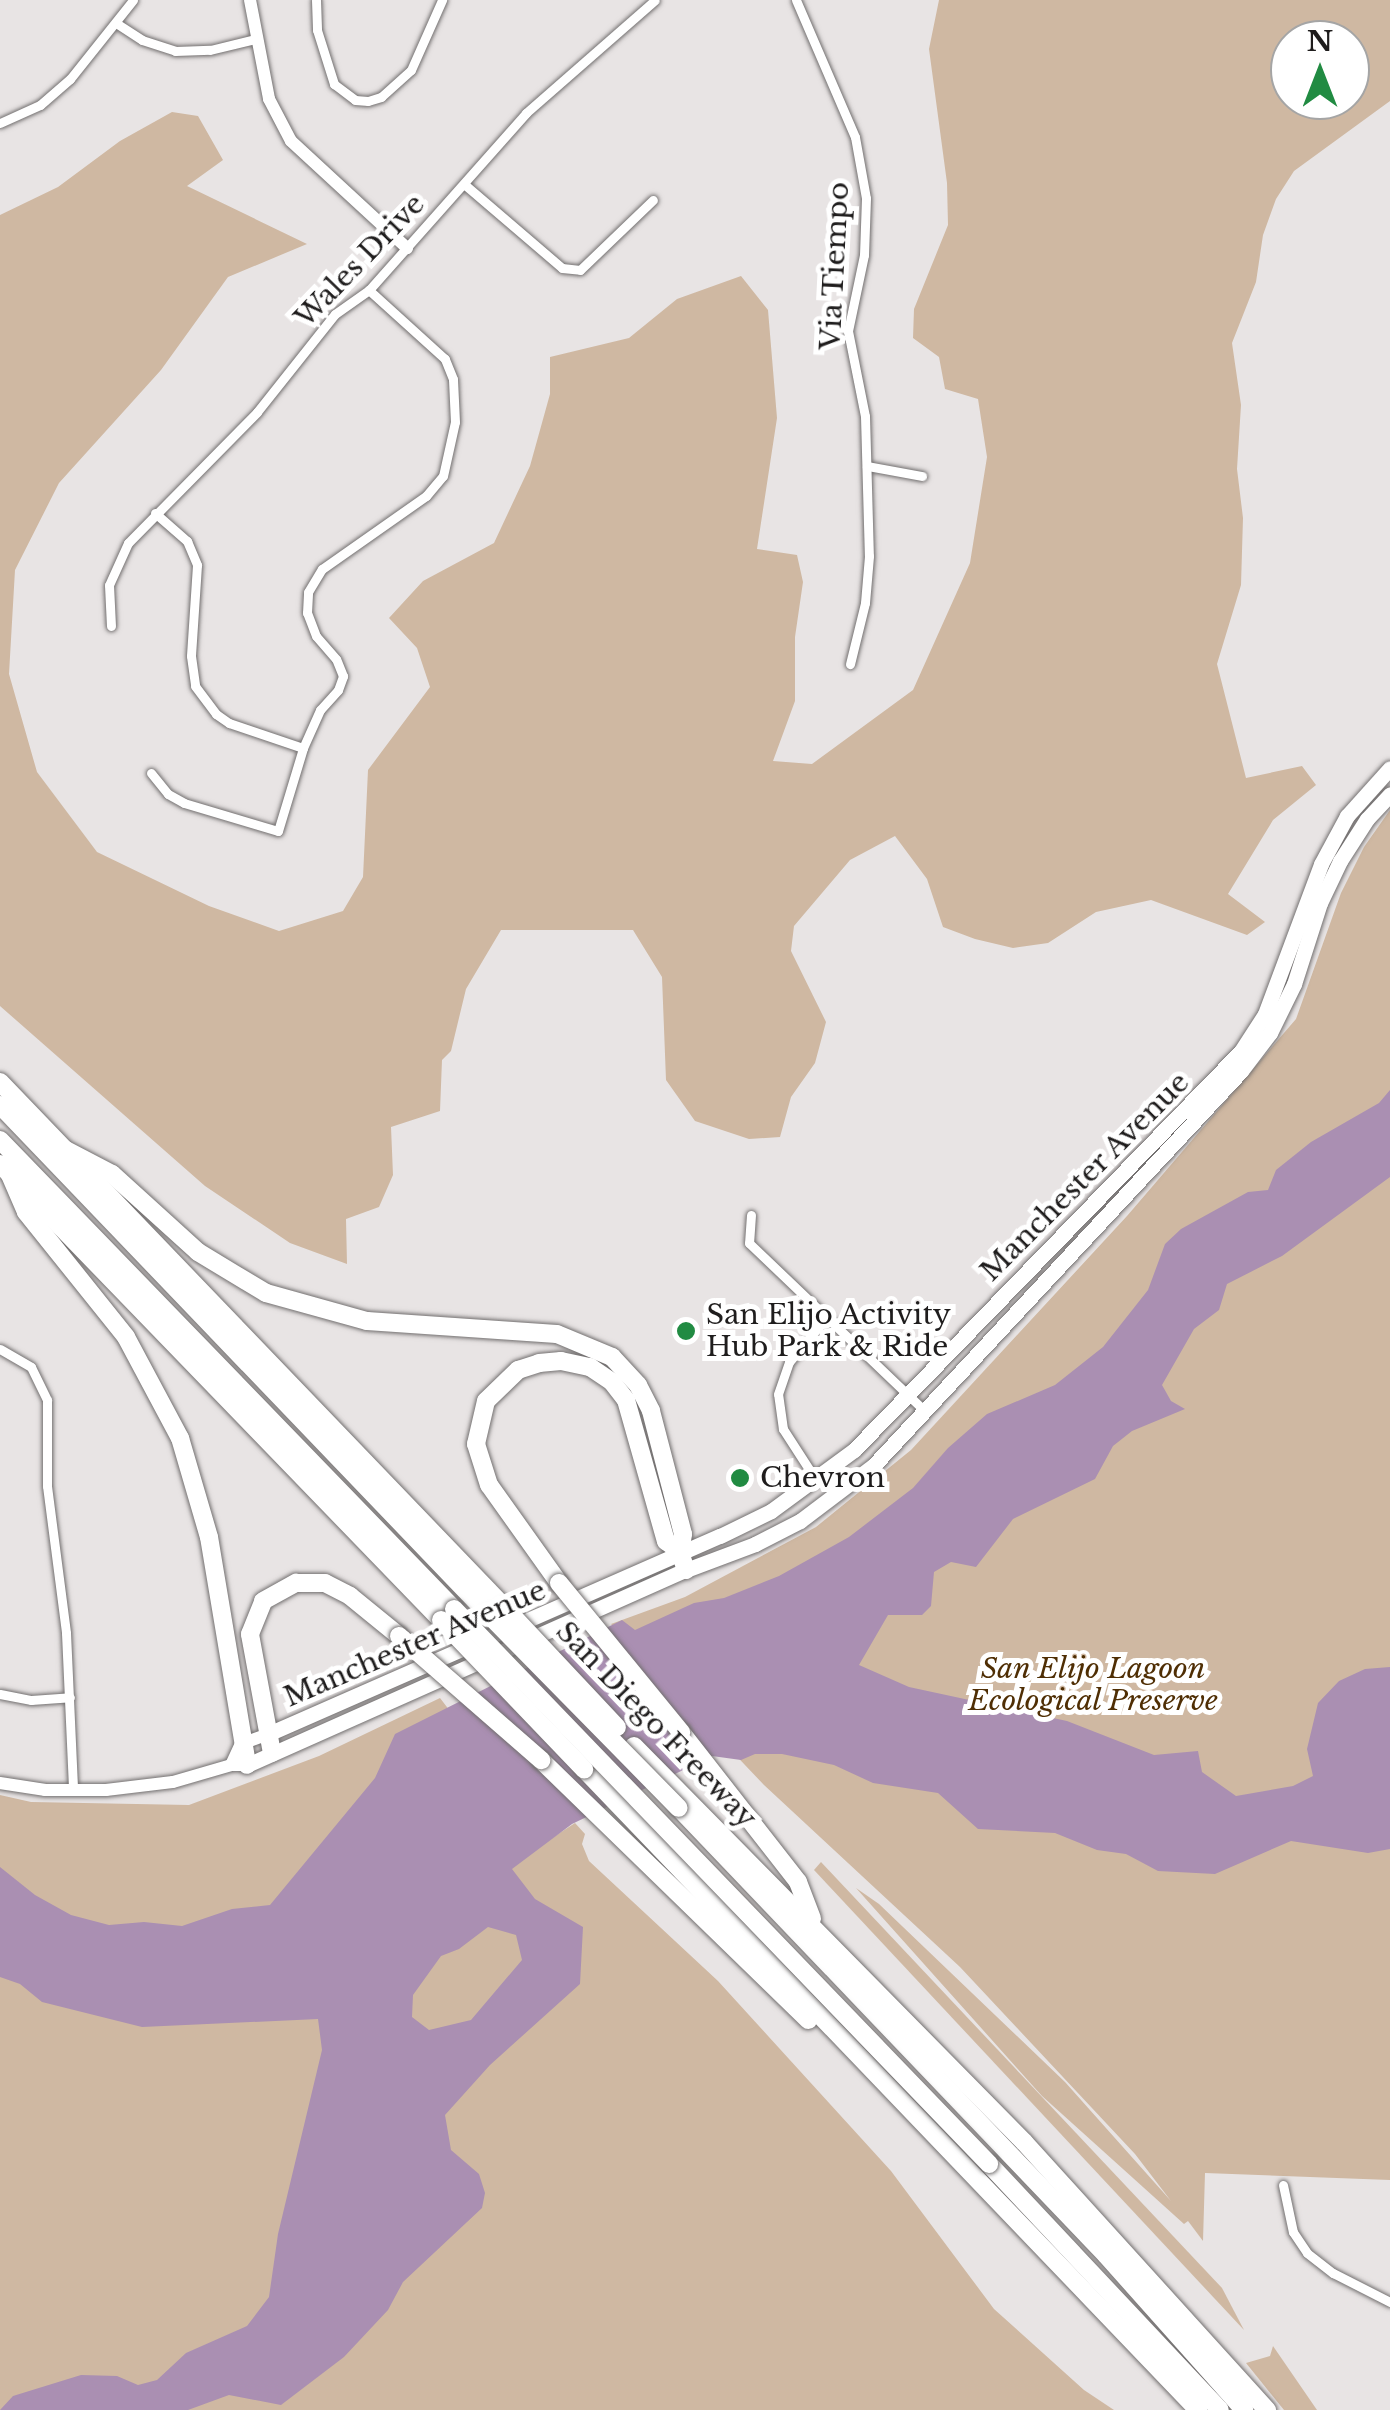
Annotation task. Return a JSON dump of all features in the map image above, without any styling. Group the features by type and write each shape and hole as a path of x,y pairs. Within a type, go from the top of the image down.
{"highway":[{"name":"San Diego Freeway","path":"0,1082 498,1612 685,1805 816,1928 1024,2142 1267,2410"},
{"path":"0,1105 498,1612"},
{"path":"0,1140 971,2176 1198,2410"},
{"path":"64,1149 112,1174 198,1252 266,1293 313,1310 367,1321 557,1334 612,1357 638,1386 651,1410 683,1534 683,1561"},
{"path":"5,1169 989,2164 1220,2410"},
{"path":"5,1169 26,1212 126,1337 180,1438 208,1537 242,1744 239,1764"},
{"path":"683,1561 666,1541 626,1400 612,1382 590,1367 561,1360 539,1363 518,1370 486,1402 476,1444 489,1486 559,1583 798,1882 816,1928"},
{"path":"272,1754 250,1634 263,1602 280,1588 307,1581 332,1586 399,1636 541,1760 971,2176"},
{"path":"685,1805 1106,2255 1244,2410"}],"main road":[{"name":"Manchester Avenue","path":"239,1764 272,1754 683,1561 771,1511 854,1450 1241,1052 1265,1014 1321,864 1347,816 1390,768"},
{"name":"Manchester Avenue","path":"268,1734 548,1614 683,1561 755,1544 800,1520 874,1465 1201,1116 1270,1033 1340,861 1367,819 1390,794"}],"street":[{"path":"0,123 40,105 70,79 133,0"},
{"path":"250,0 268,98 291,141 407,248"},
{"path":"316,0 317,30 334,84 354,100 380,96 411,70 442,0"},
{"name":"Via Tiempo","path":"796,0 855,136 864,174 864,254 848,331 865,416 869,556 865,603 850,664"},
{"name":"Wales Drive","path":"112,626 108,602 114,571 128,543 257,412 335,314 368,290 526,113 649,2"},
{"path":"116,22 142,40 176,51 210,50 255,39"},
{"path":"464,184 562,268 580,270 652,200"},
{"path":"151,774 168,794 184,803 278,832 304,748 343,676 336,659 316,636 307,613 308,592 322,569 426,496 443,476 455,422 453,379 445,359 368,290"},
{"path":"867,466 922,476"},
{"path":"155,513 187,541 197,565 191,656 194,686 216,714 229,723 304,748"},
{"path":"751,1214 749,1243 926,1412"},
{"path":"816,1480 782,1429 778,1394 789,1362 828,1317"},
{"path":"0,1348 31,1367 48,1400 48,1486 70,1697 73,1790"},
{"path":"0,1694 31,1700 70,1697"},
{"name":"Manchester Avenue","path":"242,1744 268,1734"},
{"name":"Manchester Avenue","path":"0,1783 73,1790 173,1782 239,1764"},
{"path":"1282,2185 1293,2232 1307,2253 1333,2273 1390,2302"}],"green space":[{"path":"939,0 1390,0 1390,101 1370,116 1370,20 1270,20 1270,120 1364,120 1294,171 1276,199 1263,235 1256,282 1232,343 1241,405 1237,469 1243,518 1241,585 1217,664 1246,778 1302,766 1316,785 1273,820 1228,894 1265,922 1247,935 1151,900 1096,912 1048,943 1013,948 943,927 927,879 895,836 850,860 794,926 791,951 826,1022 815,1063 791,1097 780,1137 749,1139 695,1121 666,1080 662,977 633,930 501,930 466,989 451,1051 442,1060 440,1111 391,1127 393,1175 379,1207 346,1219 347,1264 290,1243 205,1186 0,1006 0,215 58,187 120,141 172,112 198,116 223,160 187,186 307,244 228,277 161,370 59,483 15,570 9,674 37,772 97,852 209,906 279,931 343,911 363,877 368,770 430,687 417,648 389,618 423,581 494,543 530,466 550,394 550,357 629,338 677,299 741,276 768,310 777,418 757,549 797,555 803,582 795,637 795,701 773,761 812,764 913,690 970,563 987,457 978,399 945,389 939,357 913,338 914,309 948,225 947,183 929,49"},
{"name":"San Elijo Lagoon Ecological Preserve","path":"1390,810 1390,2180 1205,2173 1203,2241 1188,2221 1184,2224 1042,2096 856,1888 879,1904 1065,2082 1171,2201 1135,2154 960,1967 764,1785 611,1624 685,1597 816,1527 911,1450 1127,1216 1296,1019 1341,893 1364,847"},
{"path":"440,1698 549,1840 575,1823 585,1834 582,1844 589,1861 718,1981 891,2171 994,2309 1084,2390 1114,2410 0,2410 0,1795 31,1802 189,1805 319,1756"},
{"path":"821,1862 1222,2288 1244,2330 814,1870"},
{"path":"1273,2346 1317,2410 1284,2410 1246,2363 1270,2356"}],"shaded area":[{"path":"1390,1090 1390,1177 1282,1256 1227,1284 1219,1310 1194,1329 1162,1385 1171,1401 1185,1409 1132,1431 1113,1446 1095,1479 1013,1519 976,1567 951,1562 934,1572 931,1606 922,1615 888,1615 859,1665 909,1687 1067,1721 1154,1755 1198,1751 1202,1772 1236,1796 1293,1786 1313,1776 1307,1749 1318,1703 1339,1681 1365,1669 1390,1667 1390,1849 1368,1853 1291,1841 1215,1874 1158,1871 1126,1854 1097,1850 1055,1833 978,1829 938,1793 873,1783 834,1765 782,1754 755,1754 741,1760 712,1756 572,1824 512,1869 535,1899 583,1927 580,1984 490,2065 445,2115 451,2150 479,2174 485,2193 482,2208 403,2282 388,2310 344,2357 281,2405 229,2395 188,2410 0,2410 13,2396 81,2375 117,2376 138,2385 157,2380 186,2353 247,2326 269,2297 278,2234 322,2050 318,2019 142,2027 42,2002 20,1984 0,1977 0,1867 35,1895 71,1915 109,1925 144,1922 182,1926 232,1909 270,1905 375,1778 395,1734 622,1620 635,1630 694,1603 724,1598 779,1576 849,1537 913,1488 948,1448 987,1414 1055,1385 1103,1347 1148,1290 1165,1244 1181,1229 1248,1192 1268,1190 1276,1170 1311,1142 1379,1103","holes":["488,1927 516,1935 522,1960 471,2020 429,2030 412,2017 413,1995 441,1956 459,1949"]}],"place":[{"name":"San Elijo Activity Hub Park & Ride","path":"686,1331"},
{"name":"Chevron","path":"740,1478"}]}
